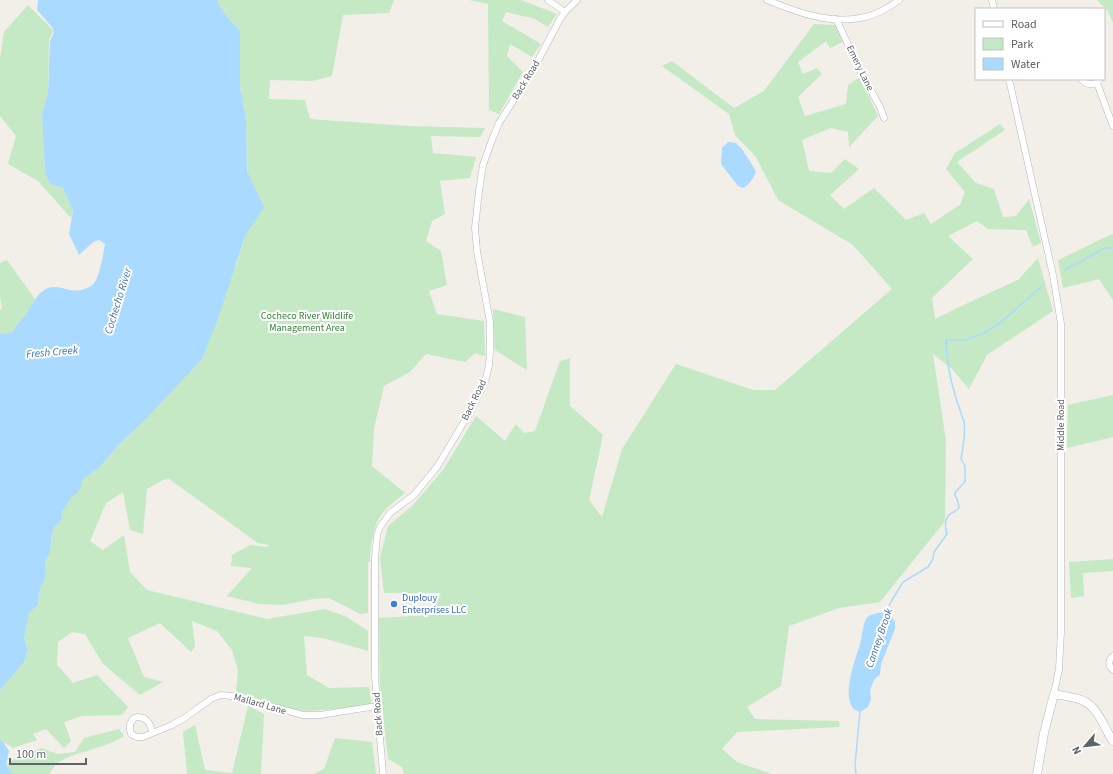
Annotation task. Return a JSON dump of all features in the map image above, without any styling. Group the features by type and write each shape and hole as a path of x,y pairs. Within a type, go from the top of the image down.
{"street":[{"path":"548,0 565,12"},
{"name":"Back Road","path":"383,774 375,678 375,558 377,536 380,527 390,513 414,495 437,467 468,415 486,378 490,352 490,322 477,251 475,228 483,165 500,123 534,70 555,27 565,12 577,0"},
{"path":"768,0 790,9 836,19 861,18 879,13 899,0"},
{"name":"Emery Lane","path":"836,19 884,118"},
{"name":"Middle Road","path":"1010,80 1053,275 1060,324 1061,632 1059,669 1044,733 1037,774"},
{"path":"1082,80 1085,83 1090,84 1098,81 1113,126"},
{"path":"1113,656 1109,663 1113,670"},
{"path":"1054,694 1086,702 1100,717 1113,741"},
{"name":"Mallard Lane","path":"153,732 183,719 211,699 221,695 232,696 303,715 320,715 377,706"}],"green space":[{"name":"Cocheco River Wildlife Management Area","path":"217,0 394,0 389,13 343,15 332,76 312,81 270,80 269,99 305,100 310,119 408,126 485,128 480,137 431,136 433,153 476,157 470,178 440,181 445,214 432,221 426,241 441,251 447,285 429,291 437,314 484,321 485,356 475,353 465,362 426,354 410,372 384,386 374,428 372,466 405,493 385,510 375,527 370,552 370,562 368,562 368,613 360,614 329,598 313,599 284,605 259,604 227,596 252,568 231,566 232,555 250,545 267,547 269,545 258,543 169,479 163,480 147,489 143,534 130,530 123,492 106,503 90,541 103,550 124,535 130,572 147,590 267,619 325,609 347,617 368,631 368,651 323,638 304,636 307,675 329,688 369,687 372,706 309,711 294,710 236,692 238,670 232,650 217,631 192,621 195,647 191,652 160,623 128,638 144,677 163,682 140,695 103,664 85,634 72,632 58,642 57,665 73,683 97,675 128,707 122,715 82,716 64,722 71,741 64,748 46,729 33,734 37,740 13,748 0,740 0,690 24,662 28,650 24,639 29,613 38,605 39,593 46,575 45,563 50,552 54,528 62,519 61,514 81,480 100,467 119,444 141,424 229,274 236,266 245,236 248,197 246,119 240,87 240,30 227,16"},
{"path":"469,0 521,0 557,14 548,27 535,19 506,12 502,21 541,44 532,57 510,44 507,56 523,72 499,114 489,110 488,4"},
{"path":"1097,0 1113,0 1113,23 1108,11"},
{"path":"28,5 53,31 49,40 48,93 42,113 45,173 50,184 63,188 73,211 71,218 38,181 8,164 16,136 0,116 0,58 4,32"},
{"path":"814,24 836,25 843,42 830,48 826,41 798,62 803,74 817,68 822,74 798,97 805,116 846,104 848,85 860,77 878,116 849,147 848,132 831,128 802,140 809,171 831,173 845,159 859,169 830,195 844,209 874,188 906,220 924,213 931,224 960,205 965,192 946,169 955,153 1000,124 1005,130 957,162 976,183 994,189 1003,217 1016,216 1029,199 1041,243 1033,247 1026,230 988,229 977,221 948,236 973,259 932,298 935,319 1018,280 1038,258 1053,311 987,355 969,389 952,369 933,354 946,441 945,521 880,602 839,608 789,626 781,686 747,707 755,719 839,721 840,727 737,732 722,749 737,762 772,774 404,774 402,767 388,759 380,687 379,618 430,615 441,593 384,593 380,557 388,526 412,506 443,470 476,416 505,441 516,424 524,433 535,431 560,361 570,358 570,406 603,435 589,500 602,517 622,449 676,364 753,390 775,390 892,289 853,245 778,200 756,157 735,135 729,114 662,66 672,61 734,108 764,91"},
{"path":"1112,234 1113,300 1099,279 1063,288 1058,260"},
{"path":"7,260 35,299 13,332 0,334 0,310 2,308 0,297 0,263"},
{"path":"493,309 525,317 527,370 495,350"},
{"path":"1113,395 1113,437 1067,448 1068,405"},
{"path":"1113,559 1113,571 1083,573 1084,596 1071,598 1069,562"},
{"path":"248,706 264,714 261,774 187,774 183,732 195,725 205,770 232,773"},
{"path":"119,729 124,736 109,744 59,762 49,774 12,774 6,765 20,755 42,748 57,754 75,752 84,738"},
{"path":"335,738 372,742 376,774 313,774 324,769"}],"water":[{"path":"38,0 217,0 227,16 240,30 240,87 246,119 247,171 264,207 245,236 219,316 202,359 141,424 119,444 100,467 82,480 82,485 77,493 72,496 61,514 62,519 54,528 52,534 50,552 45,563 46,575 39,593 38,605 29,613 24,639 28,650 24,662 0,690 0,334 13,332 37,296 46,289 55,287 76,291 87,288 93,284 98,275 105,244 99,240 93,242 79,255 69,234 73,211 63,188 50,184 45,173 42,113 48,93 50,41 54,32 52,27 37,10"},
{"path":"728,142 736,143 742,149 756,171 751,181 743,188 738,186 721,164 722,148"},
{"path":"886,612 895,622 895,629 881,664 880,674 874,680 870,690 871,699 868,707 860,712 855,710 851,704 849,688 850,678 864,624 868,617"},
{"path":"0,740 9,751 6,765 12,774 0,774"}],"waterway":[{"name":"Canney Brook","path":"1065,270 1105,248 1113,248"},
{"name":"Canney Brook","path":"885,614 903,582 928,567 933,559 934,552 947,534 945,524 947,517 959,507 955,493 965,482 965,466 961,459 965,427 950,377 946,340 965,340 982,334 1000,323 1041,287"},
{"name":"Canney Brook","path":"856,774 855,765 860,712"}],"place":[{"name":"Duplouy Enterprises LLC","path":"394,604"}],"water label":[{"name":"Cochecho River","path":"118,301"},
{"name":"Fresh Creek","path":"52,352"}]}
